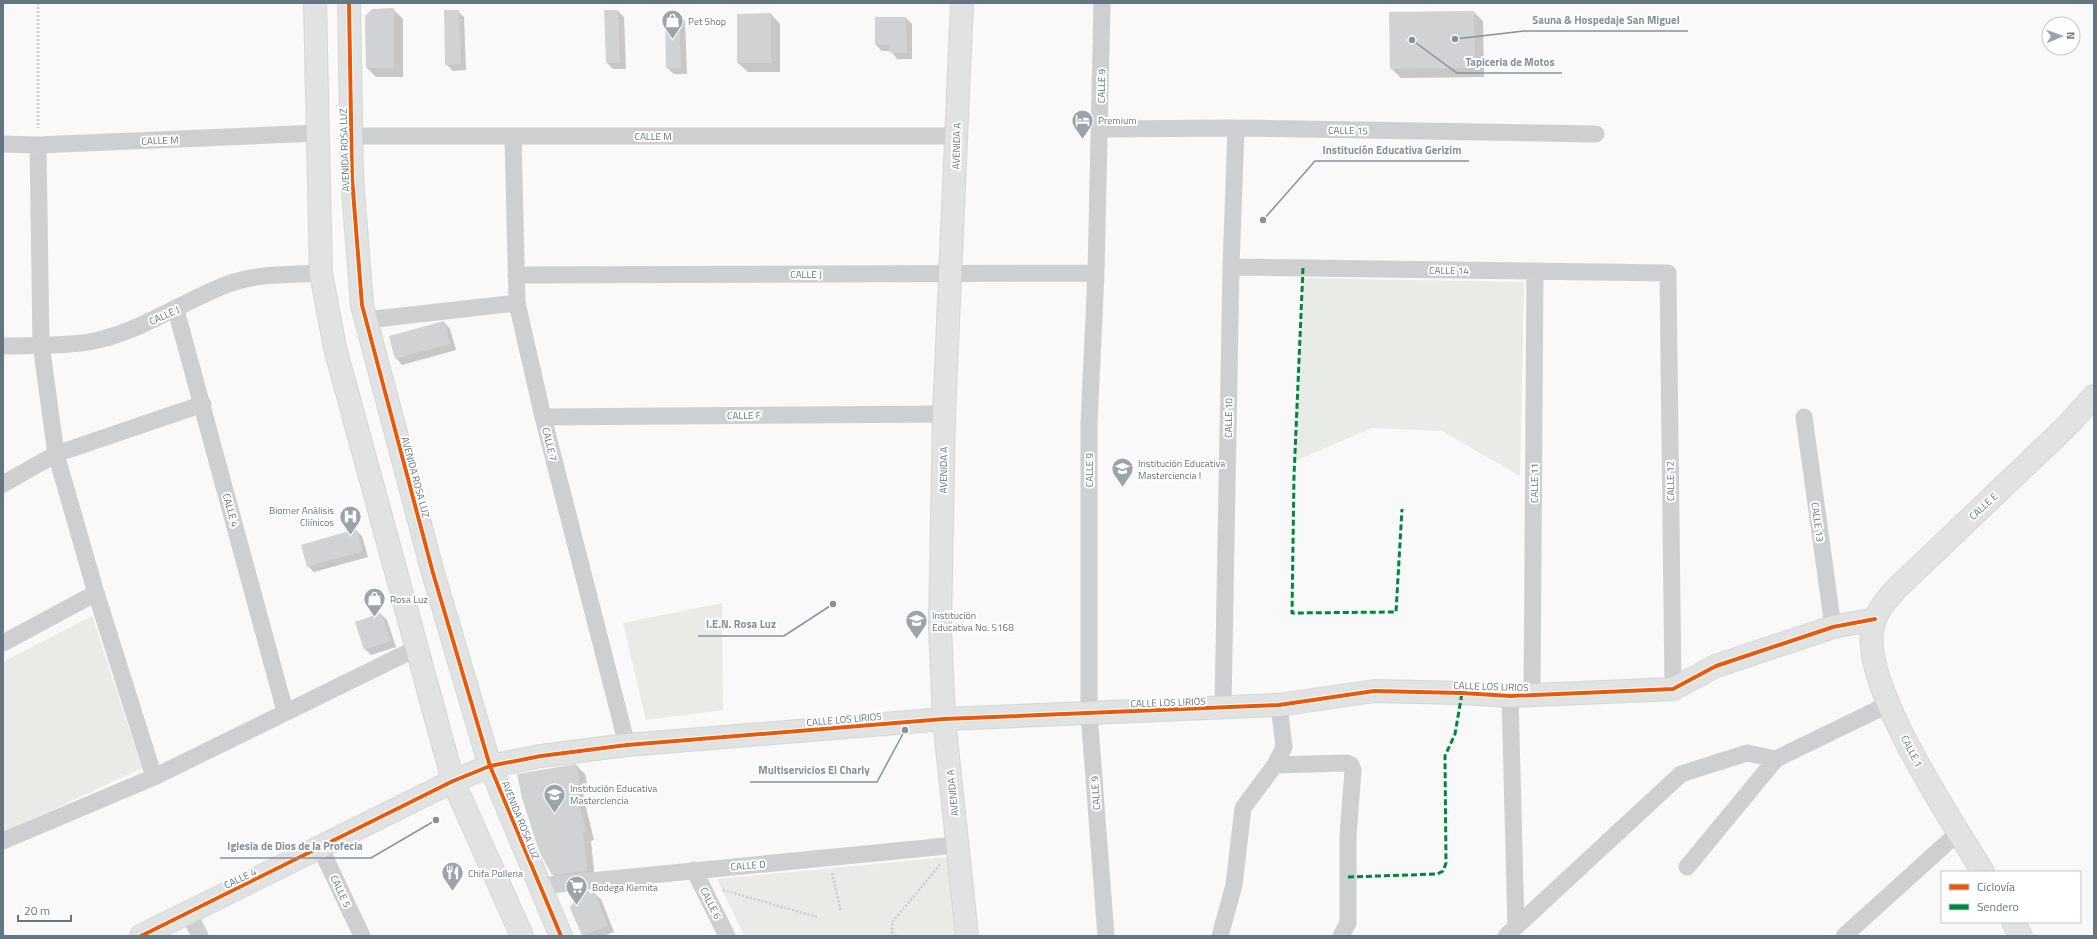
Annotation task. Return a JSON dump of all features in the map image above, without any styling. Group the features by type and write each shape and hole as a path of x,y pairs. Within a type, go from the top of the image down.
{"street":[{"path":"315,3 321,273 326,307 335,348 453,781 522,936"},
{"name":"AVENIDA ROSA LUZ","path":"349,3 351,136 360,293 366,320 433,573 490,766 561,936"},
{"name":"AVENIDA A","path":"962,3 944,414 940,627 944,719 967,936"},
{"name":"CALLE 9","path":"1102,3 1101,129 1089,424 1088,713 1106,936"},
{"name":"CALLE 15","path":"1101,129 1236,128 1596,134"},
{"name":"CALLE 10","path":"1223,707 1231,267 1236,128"},
{"name":"CALLE M","path":"3,144 38,145 318,133"},
{"name":"CALLE M","path":"351,136 956,136"},
{"name":"CALLE 7","path":"513,136 517,303 543,417 628,745"},
{"path":"38,145 41,344 56,454 96,593 154,777"},
{"name":"CALLE 14","path":"1231,267 1668,273"},
{"name":"CALLE 11","path":"1532,695 1535,271"},
{"name":"CALLE J","path":"3,346 79,343 104,339 142,326 211,291 248,278 321,273"},
{"name":"CALLE J","path":"516,275 1096,273"},
{"name":"CALLE 12","path":"1668,273 1673,689"},
{"path":"366,320 517,303"},
{"name":"CALLE 4","path":"176,310 286,711"},
{"name":"CALLE E","path":"1875,619 1882,606 1897,588 2067,426 2094,396"},
{"path":"3,484 56,454 202,404"},
{"name":"CALLE F","path":"543,417 944,414"},
{"name":"CALLE 13","path":"1804,418 1833,627"},
{"path":"3,643 96,593"},
{"name":"CALLE LOS LIRIOS","path":"453,781 490,766 541,756 628,745 944,719 1278,705 1374,691 1462,693 1510,696 1673,689 1716,666 1833,627 1875,619"},
{"name":"CALLE 1","path":"1875,619 1872,632 1872,651 1878,675 1889,704 1915,758 1982,871"},
{"path":"3,841 154,777 417,648"},
{"path":"1510,696 1511,932"},
{"path":"1687,867 1776,759 1889,704"},
{"path":"1220,936 1234,885 1243,808 1275,765 1284,747 1278,705"},
{"path":"1511,932 1681,774 1747,753 1776,759"},
{"path":"1275,765 1346,763 1351,765 1353,770 1348,836 1348,923 1341,936"},
{"name":"CALLE 4","path":"141,936 453,781"},
{"path":"1844,936 1959,832"},
{"name":"CALLE D","path":"539,886 698,877 829,857 957,845"},
{"name":"CALLE 5","path":"320,847 362,936"},
{"name":"CALLE 6","path":"698,877 727,936"},
{"path":"188,912 200,936"},
{"path":"2008,923 2009,936"},
{"path":"2014,923 2021,936"}],"path":[{"path":"38,3 38,145"},
{"path":"896,936 892,932 893,921 957,845"},
{"path":"829,857 841,912"},
{"path":"698,877 817,917"}],"shaded area":[{"path":"1303,278 1524,282 1520,476 1442,431 1372,428 1295,461"},
{"path":"722,603 723,710 646,720 623,623"},
{"path":"92,616 142,768 3,833 3,662"},
{"path":"948,857 959,936 744,936 717,879"}],"building":[{"path":"394,8 394,68 366,68 365,16 372,9"},
{"path":"444,10 459,10 461,64 445,65"},
{"path":"604,10 618,10 620,63 606,63"},
{"path":"1474,11 1475,68 1390,69 1389,12"},
{"path":"771,13 771,63 737,63 737,14"},
{"name":"Pet Shop","path":"665,14 679,14 681,68 666,68"},
{"path":"875,17 906,17 907,53 890,53 890,45 875,45"},
{"path":"444,321 450,344 395,359 389,336"},
{"path":"356,529 363,551 307,567 301,545"},
{"path":"381,613 391,641 364,650 355,622"},
{"path":"576,764 580,783 574,786 586,831 583,832 587,871 552,875 539,851 522,798 517,774"},
{"path":"589,891 590,894 595,892 608,926 582,936 570,908 579,892"}],"marked path":[{"path":"1303,268 1294,476 1292,613 1396,612 1402,509"},
{"path":"1348,877 1437,874 1443,871 1446,863 1445,756 1455,734 1462,693"}],"cycle path":[{"path":"349,3 352,178 362,305 433,573 490,766 561,936"},
{"path":"141,936 453,781 490,766 541,756 627,745 944,719 1279,705 1374,691 1462,693 1510,696 1673,689 1716,666 1833,627 1875,619"}],"place":[{"name":"Sauna & Hospedaje San Miguel","path":"1455,39"},
{"name":"Pet Shop","path":"673,40"},
{"name":"Tapiceria de Motos","path":"1412,40"},
{"name":"Premium","path":"1082,140"},
{"name":"Institución Educativa Gerizim","path":"1263,220"},
{"name":"Institución Educativa Masterciencia I","path":"1123,488"},
{"name":"Biomer Análisis Cliínicos","path":"350,536"},
{"name":"I.E.N. Rosa Luz","path":"833,604"},
{"name":"Rosa Luz","path":"375,618"},
{"name":"Institución Educativa No. 5168","path":"916,640"},
{"name":"Multiservicios El Charly","path":"905,730"},
{"name":"Institución Educativa Masterciencia","path":"555,814"},
{"name":"Iglesia de Dios de la Profecia","path":"436,820"},
{"name":"Chifa Polleria","path":"452,892"},
{"name":"Bodega Kiemita","path":"576,906"}]}
